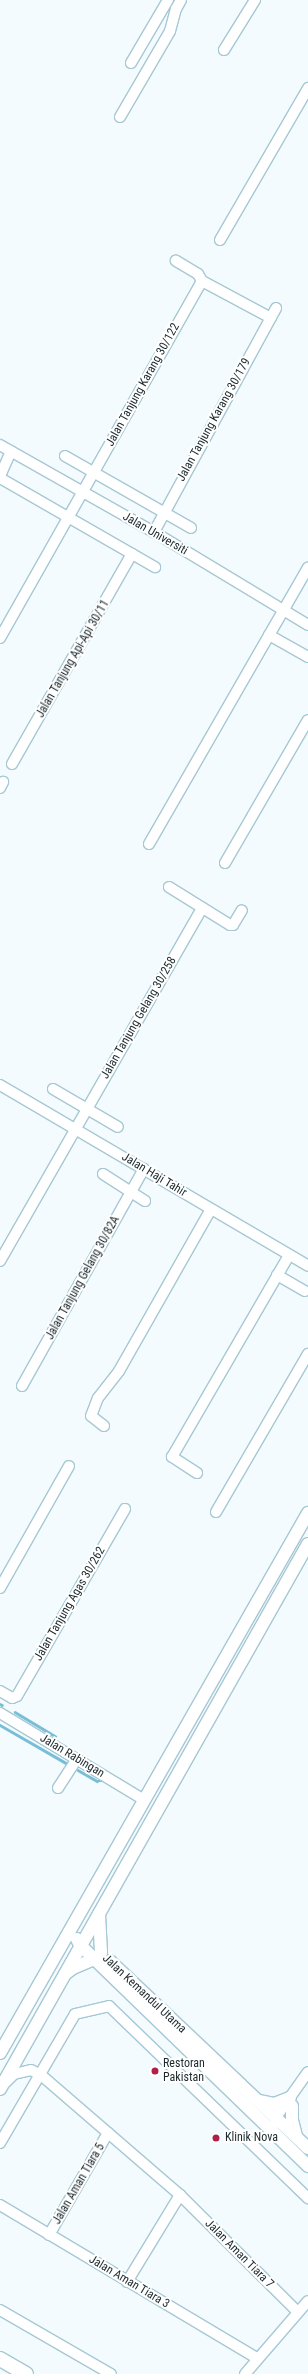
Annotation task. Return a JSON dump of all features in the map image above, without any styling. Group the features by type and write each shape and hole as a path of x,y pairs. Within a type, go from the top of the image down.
{"main road":[{"path":"0,2359 26,2374"}],"street":[{"path":"130,63 168,0"},
{"path":"120,117 170,31 176,9 181,0"},
{"path":"224,50 254,0"},
{"path":"220,240 308,88"},
{"path":"176,262 202,279 270,318"},
{"name":"Jalan Tanjung Karang 30/122","path":"0,638 83,493 202,279"},
{"name":"Jalan Tanjung Karang 30/179","path":"154,532 276,308"},
{"name":"Jalan Universiti","path":"0,445 154,532 308,625"},
{"path":"11,451 0,477 67,519 155,567"},
{"path":"65,456 191,528"},
{"name":"Jalan Tanjung Api-Api 30/11","path":"12,764 132,554"},
{"path":"149,844 308,568"},
{"path":"269,635 308,657"},
{"path":"226,863 308,720"},
{"path":"169,887 202,908 233,925 242,910"},
{"name":"Jalan Tanjung Gelang 30/258","path":"0,1260 202,908"},
{"name":"Jalan Haji Tahir","path":"0,1084 308,1266"},
{"path":"53,1089 118,1126"},
{"name":"Jalan Tanjung Gelang 30/82A","path":"22,1386 144,1169"},
{"path":"103,1174 145,1201"},
{"path":"104,1426 91,1416 98,1398 119,1371 210,1209"},
{"path":"197,1473 172,1457 289,1255"},
{"path":"277,1275 305,1291"},
{"path":"216,1512 308,1354"},
{"path":"0,1588 69,1466"},
{"name":"Jalan Tanjung Agas 30/262","path":"0,1691 15,1698 125,1509"},
{"path":"0,2053 308,1513"},
{"path":"1,2087 80,1942 308,1544"},
{"name":"Jalan Rabingan","path":"0,1713 144,1800"},
{"path":"58,1788 77,1759"},
{"path":"80,1942 81,1910"},
{"path":"61,1978 73,1968 98,1956 99,1911"},
{"path":"52,1961 80,1942"},
{"name":"Jalan Kemandul Utama","path":"80,1942 98,1956 258,2100 277,2121 308,2148"},
{"name":"Jalan Kemandul Utama","path":"98,1956 308,2166"},
{"path":"0,2143 41,2076 75,2014 109,2006 308,2198"},
{"path":"1,2087 14,2074 31,2070 41,2076"},
{"path":"278,2137 277,2121 291,2102 308,2072"},
{"name":"Jalan Aman Tiara 7","path":"41,2076 180,2195 298,2312"},
{"path":"258,2100 274,2104 291,2102 308,2084"},
{"path":"291,2102 291,2115 297,2137"},
{"path":"261,2120 277,2121"},
{"name":"Jalan Aman Tiara 5","path":"49,2235 108,2133"},
{"path":"127,2282 180,2195"},
{"name":"Jalan Aman Tiara 3","path":"0,2206 258,2359"},
{"path":"245,2374 308,2301"},
{"path":"0,2310 111,2374"}],"waterway":[{"path":"15,1712 55,1736"},
{"path":"0,1725 66,1763"},
{"path":"78,1770 97,1781 105,1781"}],"place":[{"name":"Restoran Pakistan","path":"155,2071"},
{"name":"Klinik Nova","path":"216,2138"}]}
